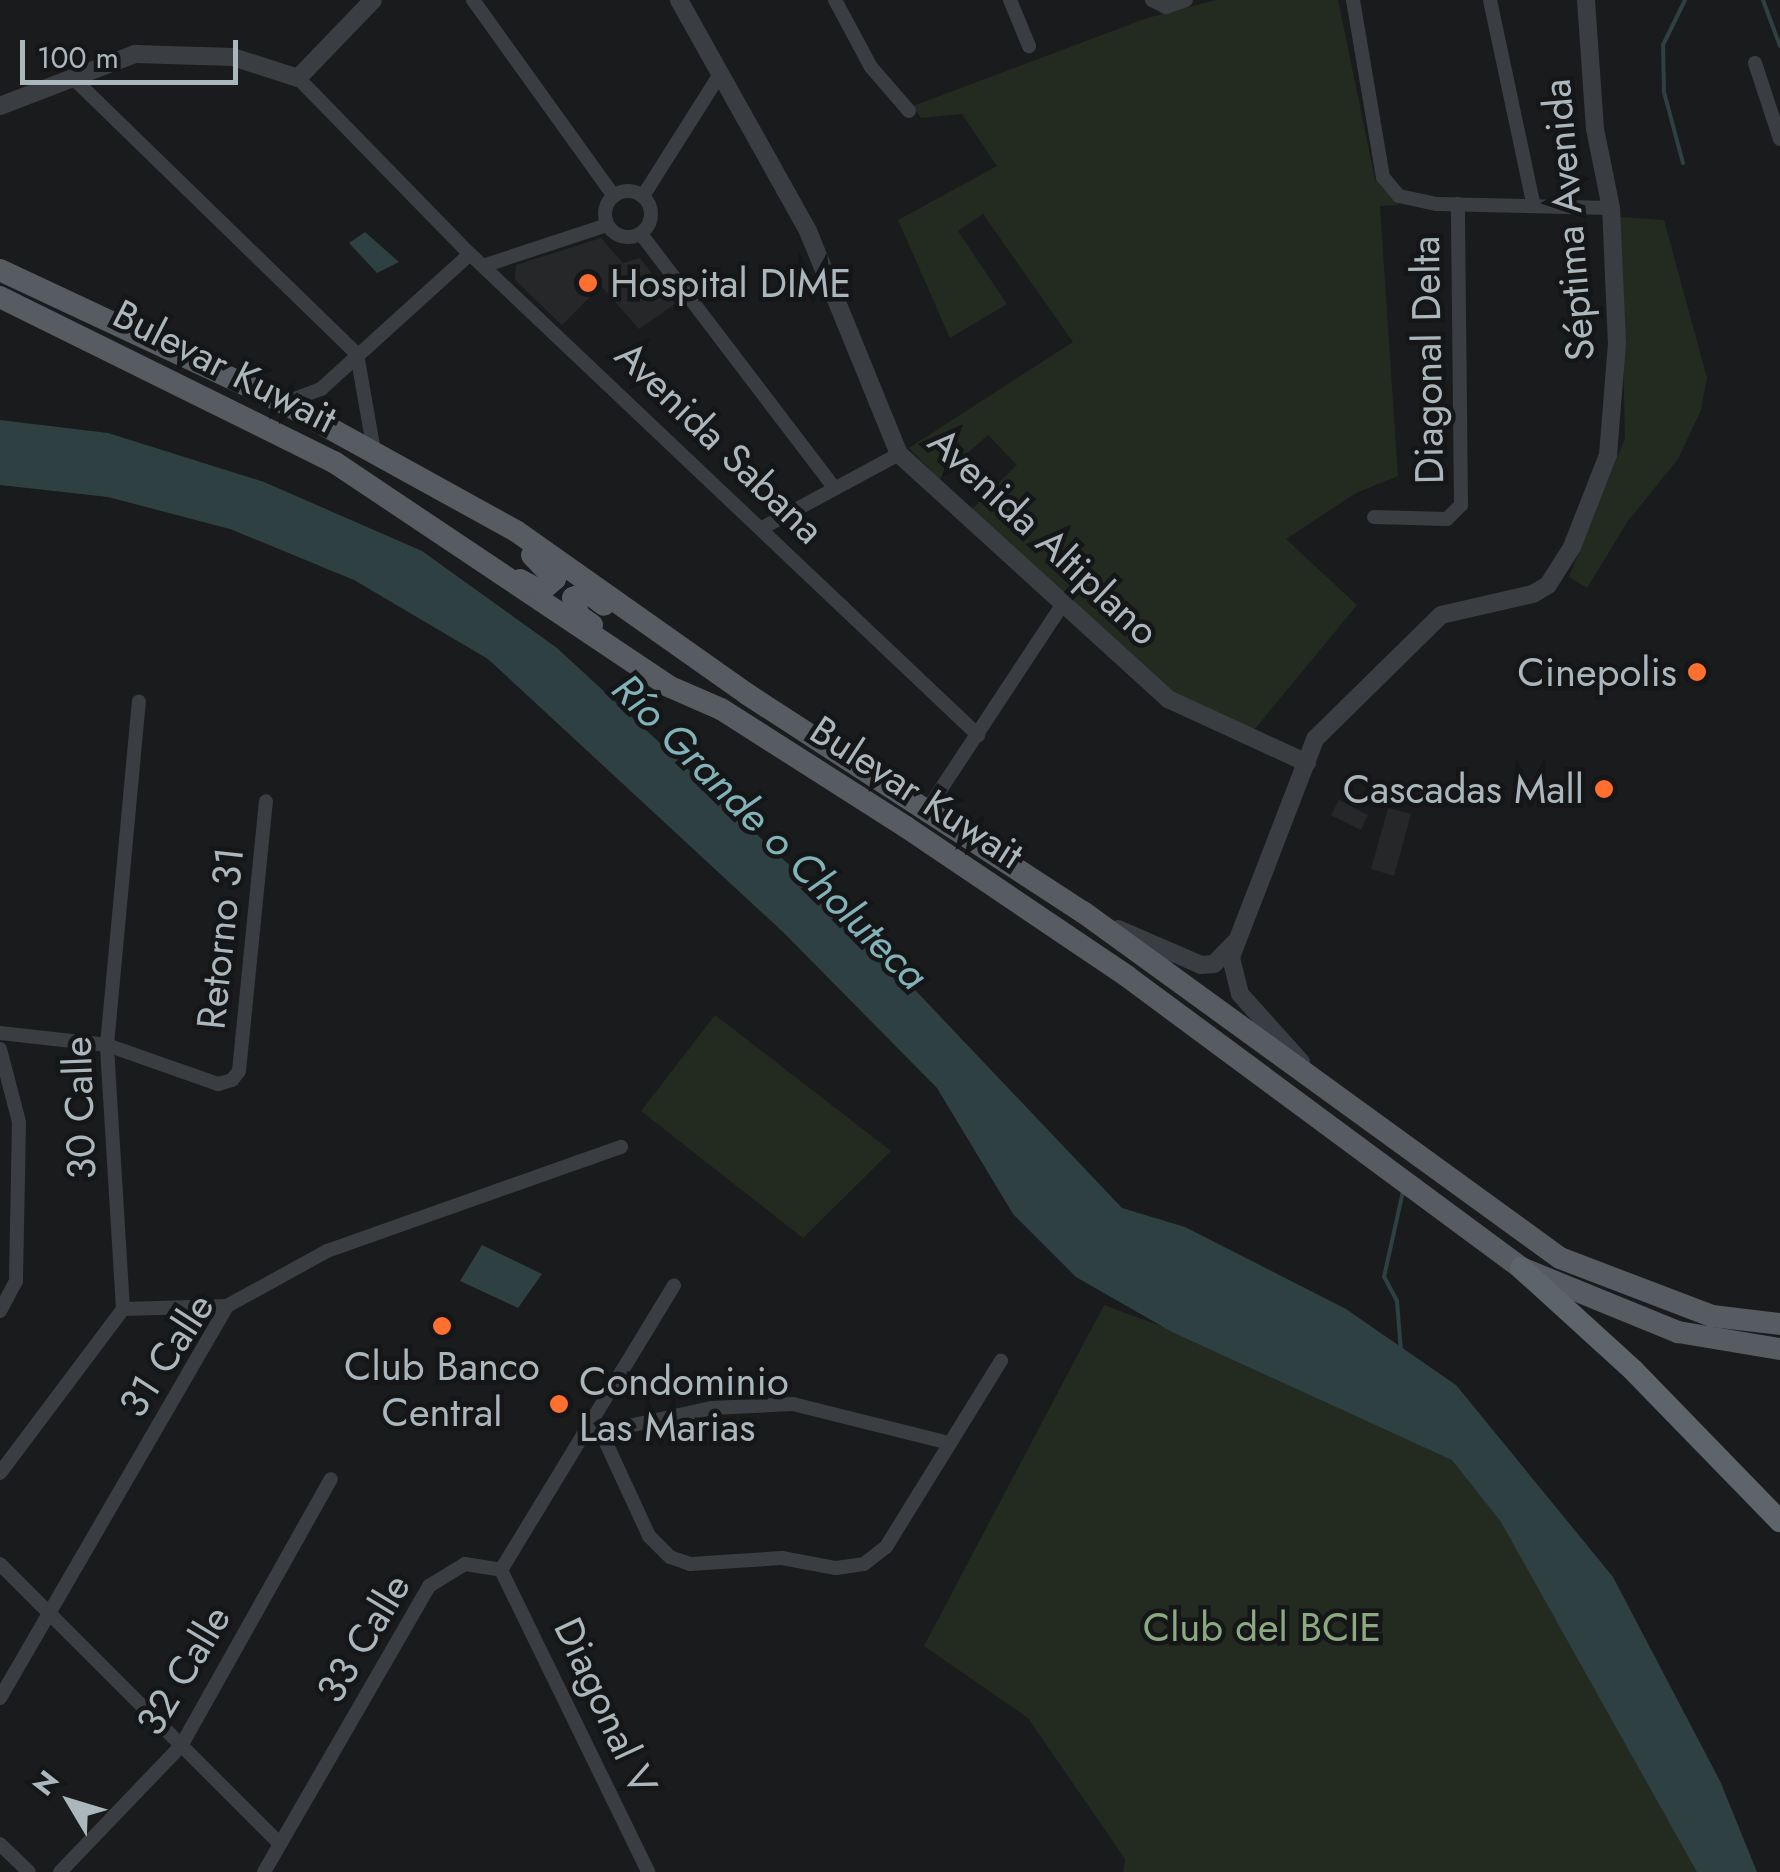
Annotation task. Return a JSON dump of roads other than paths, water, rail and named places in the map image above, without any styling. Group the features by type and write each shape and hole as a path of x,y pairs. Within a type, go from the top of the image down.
{"highway":[{"path":"1520,1268 1633,1370 1780,1521"}],"main road":[{"name":"Bulevar Kuwait","path":"7,272 284,403 558,558 748,694 1083,912 1560,1258 1712,1316 1780,1324"},
{"name":"Bulevar Kuwait","path":"0,297 260,421 399,504 510,585 668,686 720,709 1128,978 1520,1268 1678,1332 1780,1349"},
{"path":"399,504 532,588 549,588 552,569 445,495"},
{"path":"720,709 579,616 573,598 587,592 748,694"}],"street":[{"path":"298,78 373,0"},
{"path":"473,0 614,196 607,225"},
{"name":"Avenida Altiplano","path":"679,0 808,230 900,454 1168,698 1307,763"},
{"path":"835,0 871,68 909,111"},
{"path":"1010,0 1028,46"},
{"path":"1159,4 1186,0"},
{"name":"Diagonal Delta","path":"1354,0 1383,177 1399,196 1458,204 1462,505 1447,519 1374,517"},
{"path":"1490,0 1533,202"},
{"name":"Séptima Avenida","path":"1307,763 1322,728 1426,626 1456,610 1533,594 1548,585 1572,547 1613,436 1617,344 1611,208 1595,129 1586,0"},
{"name":"Avenida Sabana","path":"0,106 72,77 158,53 233,58 298,78 470,254 978,735"},
{"path":"1755,63 1780,139"},
{"path":"643,196 720,74"},
{"path":"72,77 357,354 374,451"},
{"path":"614,196 629,191 643,196"},
{"path":"607,225 626,238 641,234 651,220 643,196"},
{"path":"1458,204 1533,202 1611,208"},
{"path":"484,266 607,225"},
{"path":"641,234 834,487"},
{"path":"284,403 320,389 470,254"},
{"path":"762,528 900,454"},
{"path":"927,810 1062,605"},
{"name":"30 Calle","path":"123,1309 107,1045 139,701"},
{"path":"1307,763 1235,941 1232,972 1240,994 1318,1081"},
{"name":"Retorno 31","path":"107,1045 218,1084 232,1080 239,1071 266,801"},
{"path":"1083,912 1201,965 1214,964 1235,941"},
{"path":"0,1032 107,1045"},
{"path":"0,1049 19,1122 16,1281 0,1310"},
{"name":"31 Calle","path":"0,1698 227,1306 327,1251 621,1147"},
{"path":"0,1273 16,1281"},
{"path":"501,1570 598,1426 674,1286"},
{"path":"0,1474 123,1309 227,1306"},
{"path":"598,1426 649,1536 670,1557 690,1564 743,1556 836,1568 864,1564 886,1548 1000,1361"},
{"path":"598,1426 712,1408 793,1404 950,1444"},
{"name":"32 Calle","path":"60,1872 182,1746 331,1479"},
{"path":"0,1564 280,1844"},
{"name":"33 Calle","path":"264,1872 430,1586 465,1564 501,1570"},
{"name":"Diagonal V","path":"501,1570 648,1872"},
{"path":"0,1844 29,1872"}],"waterway":[{"path":"1683,163 1664,92 1663,45 1685,0"},
{"path":"1763,0 1780,46"},
{"path":"1401,1351 1397,1301 1384,1277 1403,1191"}],"place":[{"name":"Hospital DIME","path":"588,283"},
{"name":"Cinepolis","path":"1697,672"},
{"name":"Cascadas Mall","path":"1604,789"},
{"name":"Club Banco Central","path":"442,1326"},
{"name":"Condominio Las Marias","path":"559,1404"}],"water label":[{"name":"Río Grande o Choluteca","path":"770,832"}],"park label":[{"name":"Club del BCIE","path":"1262,1627"}]}
